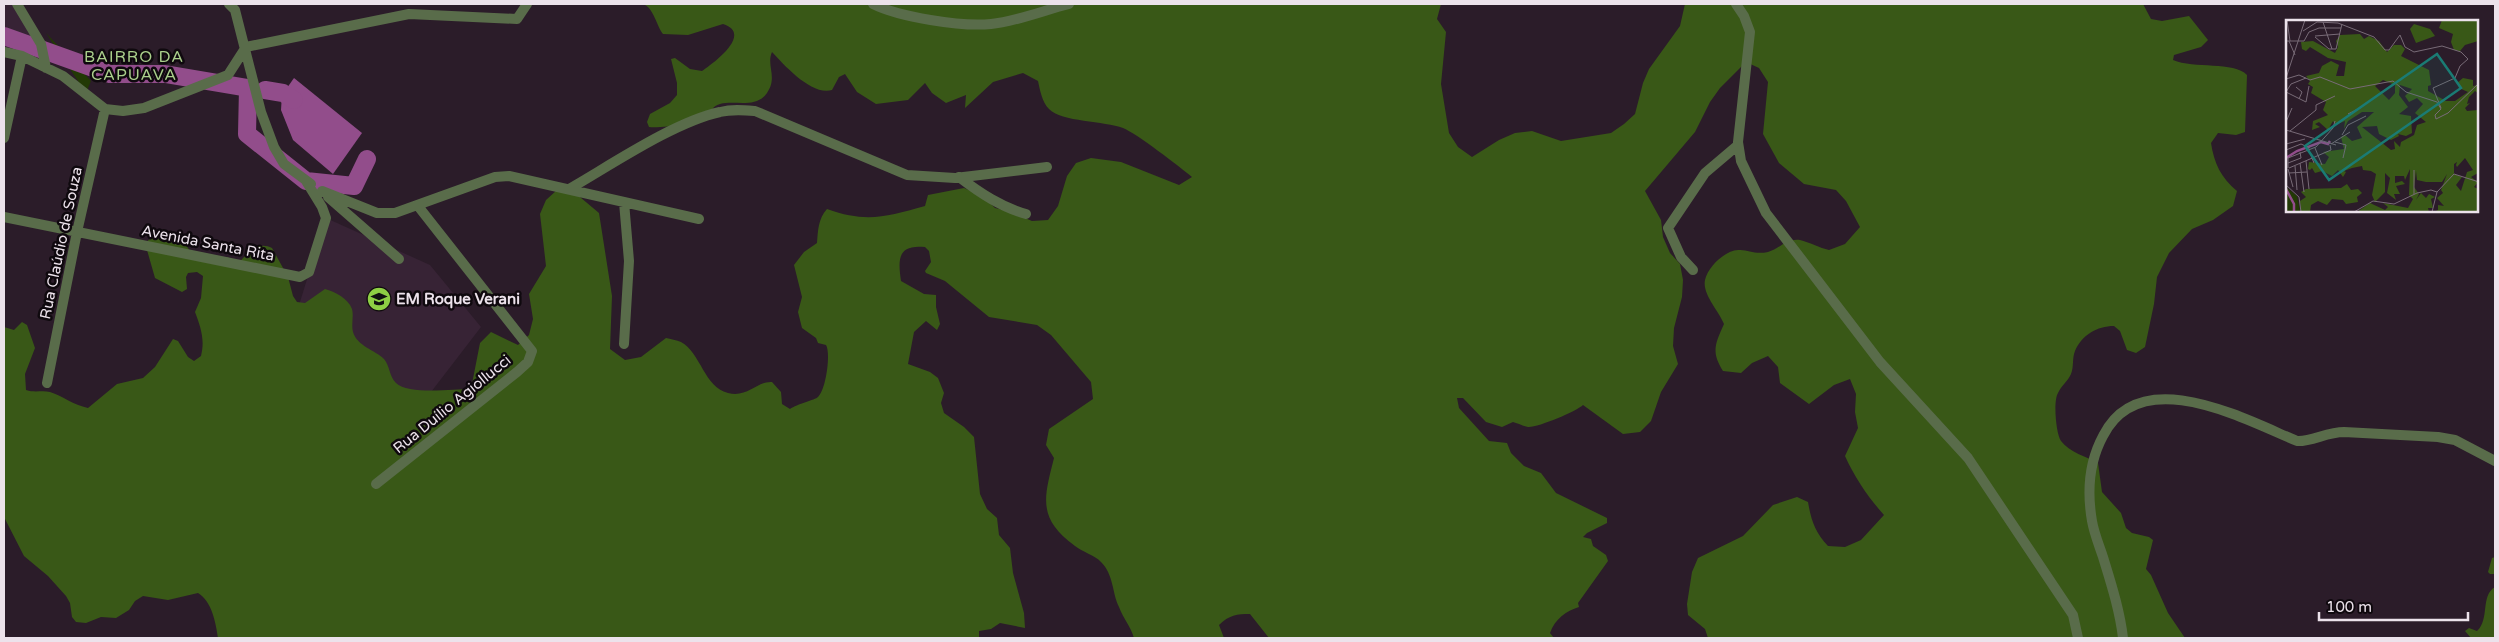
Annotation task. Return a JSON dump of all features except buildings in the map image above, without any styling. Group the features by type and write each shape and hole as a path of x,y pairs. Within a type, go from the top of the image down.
{"street":[{"path":"18,4 41,44 46,68"},
{"path":"229,4 235,10 246,47 261,112 274,147 284,164 322,191 400,259"},
{"path":"4,52 22,56 63,76 105,109 123,111 144,108 228,75 246,47 409,14 517,20 527,4"},
{"path":"873,4 886,10 948,22 991,24 1069,4"},
{"path":"1736,4 1744,16 1750,32 1738,146 1741,161 1766,213 1880,362 1968,458 2073,615 2078,638"},
{"path":"4,138 22,56"},
{"name":"Rua Claúdio de Souza","path":"47,383 77,232 105,109"},
{"path":"569,190 681,126 719,112 737,110 755,111 907,174 959,177 1046,167"},
{"path":"1694,270 1682,256 1668,228 1705,173 1738,146"},
{"path":"322,191 377,213 395,213 495,177 509,176 699,219"},
{"path":"959,177 978,192 1009,210 1026,214"},
{"name":"Avenida Santa Rita","path":"4,218 300,277 309,272 326,218 322,207 306,181"},
{"path":"624,202 629,261 624,344"},
{"name":"Rua Duílio Agiollucci","path":"376,484 528,362 532,351 418,206"},
{"path":"2123,638 2110,581 2092,522 2090,470 2097,446 2107,426 2122,411 2137,403 2178,399 2204,404 2298,441 2330,432 2438,437 2455,440 2495,461"}],"shaded area":[{"path":"4,4 15,4 40,44 23,55 4,51"},
{"path":"294,78 362,133 333,174 293,140 281,110 282,95"},
{"name":"EM Roque Verani","path":"326,218 430,265 481,327 418,409 291,331"}],"green space":[{"path":"643,4 1441,4 1437,19 1446,32 1441,84 1449,133 1458,147 1472,157 1499,140 1515,133 1532,131 1561,141 1611,133 1624,124 1635,114 1643,83 1649,69 1680,26 1685,4 2143,4 2151,19 2162,21 2189,16 2208,40 2201,47 2174,55 2173,60 2182,63 2233,68 2247,75 2245,132 2236,135 2218,133 2211,143 2219,170 2237,191 2233,206 2213,220 2192,229 2169,253 2157,277 2154,304 2145,347 2136,353 2127,350 2120,331 2114,326 2108,326 2091,332 2082,340 2075,351 2070,377 2056,397 2055,410 2061,441 2073,451 2098,463 2102,492 2121,513 2126,528 2132,533 2149,537 2153,540 2146,569 2151,575 2168,613 2185,638 1708,638 1705,629 1688,615 1687,604 1692,572 1698,558 1743,536 1773,505 1797,497 1808,502 1814,526 1828,546 1845,547 1861,540 1884,515 1862,487 1845,456 1858,428 1855,412 1856,394 1850,379 1834,385 1809,404 1780,383 1778,367 1768,356 1752,363 1741,373 1723,371 1717,358 1718,337 1724,324 1708,297 1705,280 1709,270 1717,260 1733,251 1768,252 1795,240 1829,250 1845,244 1860,227 1846,201 1836,190 1804,184 1779,163 1763,134 1768,82 1759,68 1746,62 1720,88 1710,102 1695,132 1645,191 1661,220 1663,237 1670,253 1680,264 1683,280 1682,297 1674,328 1673,346 1678,364 1661,392 1651,421 1640,432 1623,434 1583,405 1565,415 1533,427 1513,422 1502,427 1486,422 1463,398 1457,398 1459,408 1489,441 1507,443 1511,453 1524,466 1541,473 1556,493 1607,518 1607,523 1583,537 1591,539 1593,546 1606,555 1608,561 1578,603 1579,607 1565,613 1555,624 1550,633 1554,638 1269,638 1250,614 1241,614 1226,619 1219,625 1224,638 1134,638 1117,602 1111,578 1105,567 1092,555 1078,548 1063,536 1054,526 1046,506 1046,496 1054,458 1046,445 1049,429 1093,399 1091,382 1051,335 1037,325 989,317 945,281 926,273 925,271 931,262 929,251 925,247 909,248 901,255 901,281 924,294 936,295 936,307 940,324 937,330 926,321 914,332 908,364 930,372 938,378 944,393 941,403 944,413 964,427 974,437 980,494 987,509 997,518 999,535 1010,548 1013,573 1024,613 1025,628 1000,623 991,629 979,631 979,638 218,638 210,607 207,601 198,593 168,600 143,596 135,601 129,610 116,618 101,617 86,623 76,622 72,617 70,603 66,596 48,576 24,556 4,517 4,327 14,330 22,322 27,325 35,348 25,374 26,390 50,392 88,408 117,384 143,378 155,367 173,339 178,341 188,357 194,361 201,356 203,345 202,334 195,312 201,298 203,276 197,272 188,273 186,277 187,289 182,292 155,278 145,243 156,234 170,233 181,238 195,258 212,264 228,257 235,267 251,250 261,246 272,248 288,277 293,296 297,302 305,303 325,289 337,294 348,302 353,314 352,329 355,337 384,359 396,383 402,387 420,390 471,389 480,343 491,332 518,345 529,335 533,319 529,294 546,266 540,214 546,200 557,190 574,192 599,213 612,296 610,349 625,360 641,357 666,338 681,342 688,347 713,384 720,390 735,394 767,382 772,382 781,392 782,404 790,409 818,397 825,380 828,363 826,345 818,343 816,338 802,328 798,312 802,297 794,265 804,252 817,243 820,221 827,209 853,216 876,217 925,206 928,195 964,188 984,197 995,208 1032,221 1048,220 1058,206 1067,176 1076,163 1091,158 1121,162 1179,185 1192,177 1147,143 1123,128 1073,119 1055,113 1045,103 1038,81 1023,73 993,82 965,108 966,95 946,103 932,93 925,83 908,100 876,104 857,92 845,74 839,77 832,90 816,89 799,78 772,52 770,62 772,82 767,93 762,98 752,102 717,105 706,117 695,122 649,127 647,122 650,114 670,103 677,95 677,83 671,59 675,58 690,69 702,71 728,49 734,35 731,29 723,24 688,35 663,34 650,9"},
{"path":"46,33 91,81 86,93"},
{"path":"2495,557 2495,574 2490,574 2488,572 2492,558"},
{"path":"2495,587 2495,638 2471,638 2465,631 2469,628 2477,631 2481,626 2488,596"}],"waterway":[{"path":"4,36 110,74 165,74 248,88 247,134 306,181 354,186 367,159"},
{"path":"265,90 283,93 294,100"}],"place":[{"name":"EM Roque Verani","path":"379,299"}],"district":[{"name":"BAIRRO DA CAPUAVA","path":"134,66"}]}
